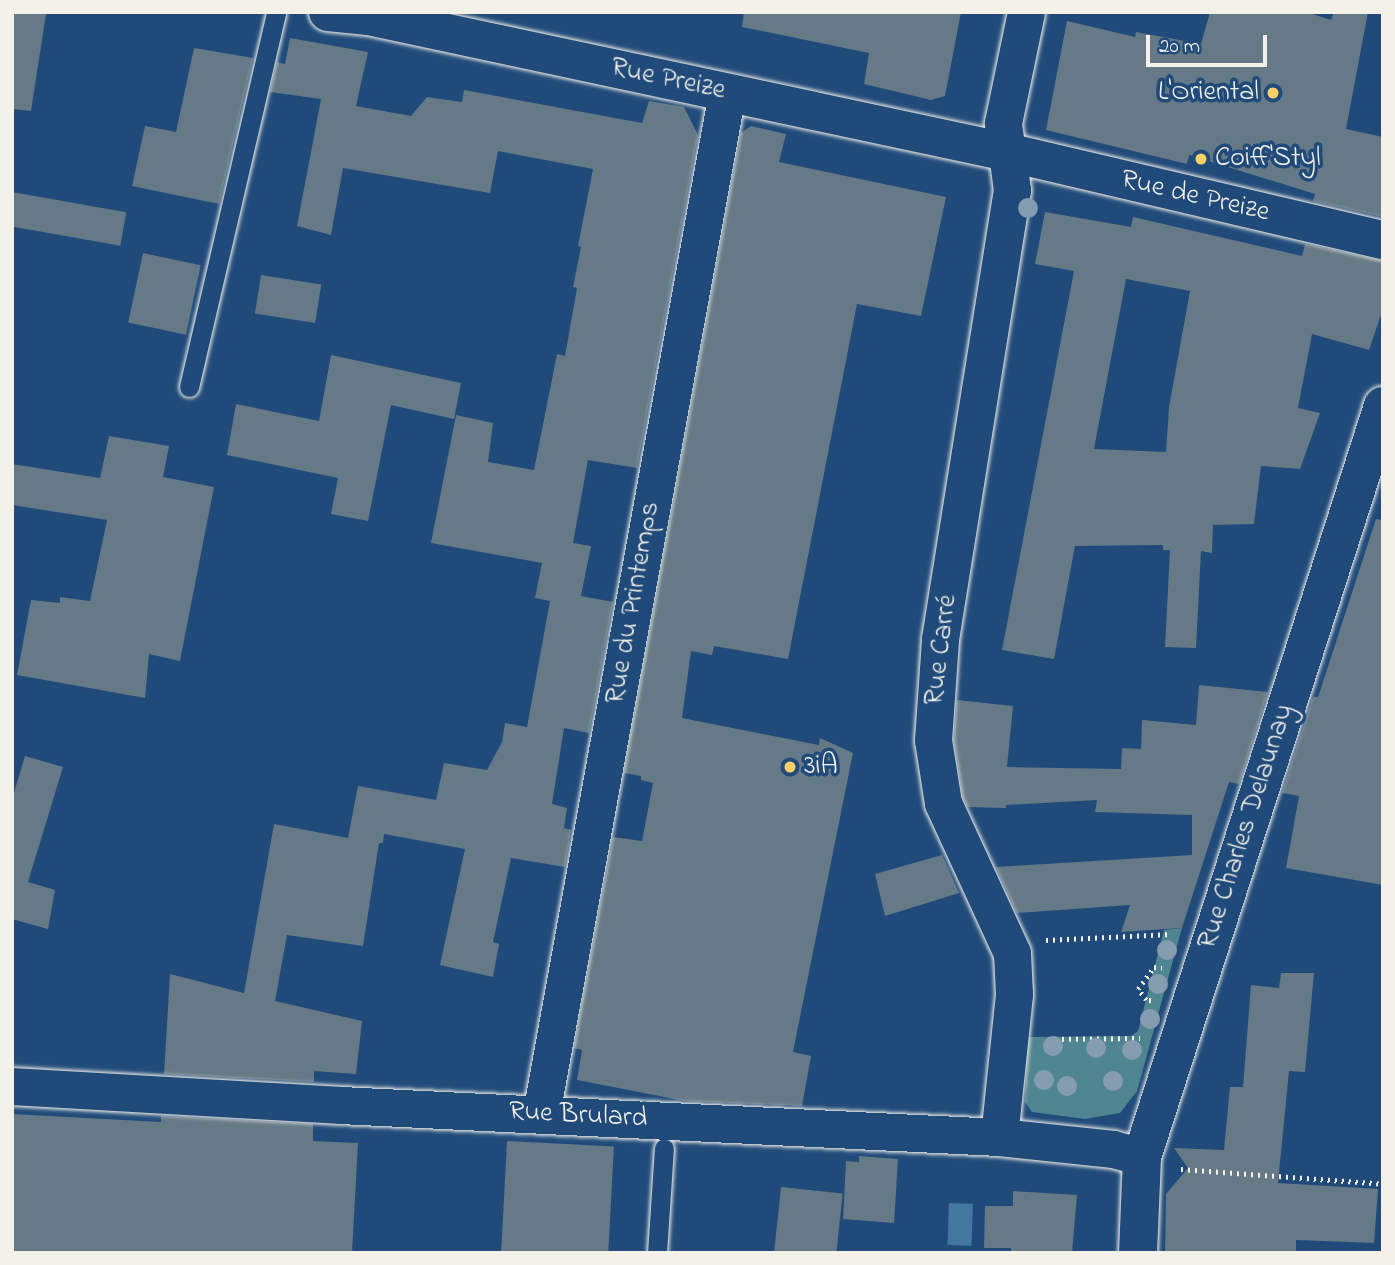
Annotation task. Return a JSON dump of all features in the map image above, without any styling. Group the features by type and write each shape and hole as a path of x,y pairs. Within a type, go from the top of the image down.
{"street":[{"name":"Rue Preize","path":"328,12 368,16 1007,152"},
{"name":"Rue Carré","path":"999,1137 1014,994 1012,953 943,803 933,740 940,639 1013,190 1003,123 1026,12"},
{"name":"Rue du Printemps","path":"541,1114 727,93"},
{"name":"Rue de Preize","path":"1007,152 1383,240"},
{"name":"Rue Charles Delaunay","path":"1138,1253 1142,1157 1383,406"},
{"name":"Rue Brulard","path":"12,1086 999,1137 1113,1149 1142,1157"}],"lane":[{"path":"189,387 276,12"},
{"path":"657,1253 664,1148"}],"path":[{"path":"1034,940 1177,934"},
{"path":"1146,1000 1138,989 1154,967"},
{"path":"1038,1039 1145,1038"},
{"path":"1180,1169 1383,1184"}],"green space":[{"path":"1182,928 1137,1091 1120,1113 1085,1119 1032,1112 1025,1102 1028,1037 1131,1036 1138,1031 1164,930"}],"water":[{"path":"949,1203 973,1204 972,1246 948,1245"}],"building":[{"path":"12,12 46,14 31,111 12,109"},
{"path":"744,12 961,12 945,96 931,100 864,84 869,53 742,27"},
{"path":"1210,12 1306,12 1331,20 1334,12 1368,12 1346,129 1383,137 1383,217 1313,201 1315,194 1189,155 1187,164 1046,130 1067,21 1135,37 1136,32 1201,44"},
{"path":"290,38 368,52 356,106 411,116 427,97 462,102 464,90 642,123 649,101 684,107 698,135 637,468 588,460 573,543 591,546 581,596 613,602 589,733 564,728 552,804 567,808 564,828 571,830 565,867 511,858 493,942 499,944 493,977 440,965 465,849 384,834 383,843 379,843 363,946 287,935 275,1001 362,1021 356,1074 314,1071 314,1082 164,1074 170,974 244,993 274,824 348,838 358,786 436,800 444,763 487,770 502,742 505,723 527,727 550,601 535,598 542,563 431,543 456,415 493,423 488,462 534,470 557,354 565,356 577,288 573,287 581,247 578,246 593,169 498,151 490,193 343,168 331,235 297,226 321,99 270,92 277,62 285,64"},
{"path":"194,48 253,58 219,204 132,186 145,126 176,132"},
{"path":"751,126 786,134 779,162 946,197 921,316 857,304 788,659 714,646 712,655 691,651 682,718 819,745 820,738 853,753 793,1052 811,1056 802,1106 685,1101 577,1080 582,1050 574,1048 613,837 642,841 653,783 641,780 641,776 624,773 741,133"},
{"path":"12,192 126,212 120,246 12,227"},
{"path":"1045,212 1131,227 1133,217 1302,256 1305,244 1383,261 1383,309 1369,350 1312,334 1298,408 1320,413 1300,469 1261,466 1254,524 1213,525 1212,553 1201,551 1196,648 1165,647 1170,550 1163,550 1163,545 1075,546 1054,659 1002,650 1074,271 1035,264","holes":["1126,279 1190,291 1169,407 1166,452 1094,449"]},
{"path":"143,253 201,265 186,335 128,322"},
{"path":"261,275 321,285 315,323 255,314"},
{"path":"331,355 461,383 454,419 391,405 368,521 331,514 338,478 227,455 236,404 319,421"},
{"path":"109,436 169,446 163,477 214,487 180,661 149,654 145,698 17,675 31,600 60,603 60,597 90,601 107,520 12,505 12,464 100,478"},
{"path":"1376,519 1383,520 1383,885 1286,868 1299,796 1282,793 1313,697 1318,697"},
{"path":"1199,685 1268,692 1239,784 1229,782 1182,928 1121,932 1130,905 1017,913 996,867 1192,855 1192,815 1095,812 1097,800 1006,805 1006,808 968,807 963,797 954,739 957,700 1013,706 1007,767 1121,769 1122,748 1141,749 1142,720 1196,725"},
{"path":"25,756 63,767 28,882 55,890 48,929 12,919 12,799"},
{"path":"942,855 959,893 885,916 875,874"},
{"path":"1281,973 1314,973 1305,1072 1289,1071 1278,1183 1378,1189 1374,1243 1296,1240 1296,1253 1165,1253 1166,1194 1188,1168 1174,1148 1224,1150 1230,1087 1243,1087 1251,985 1279,988"},
{"path":"12,1114 161,1122 161,1116 313,1124 313,1141 358,1143 352,1253 12,1253"},
{"path":"507,1141 614,1147 608,1253 501,1253"},
{"path":"859,1156 898,1159 894,1223 843,1219 846,1161 859,1162"},
{"path":"781,1187 843,1193 836,1253 774,1253"},
{"path":"1013,1191 1077,1195 1072,1253 1011,1253 1011,1248 984,1248 985,1206 1013,1206"}],"place":[{"name":"L'Oriental","path":"1273,93"},
{"name":"Coiff'Styl","path":"1201,159"},
{"name":"3iA","path":"790,767"}]}
